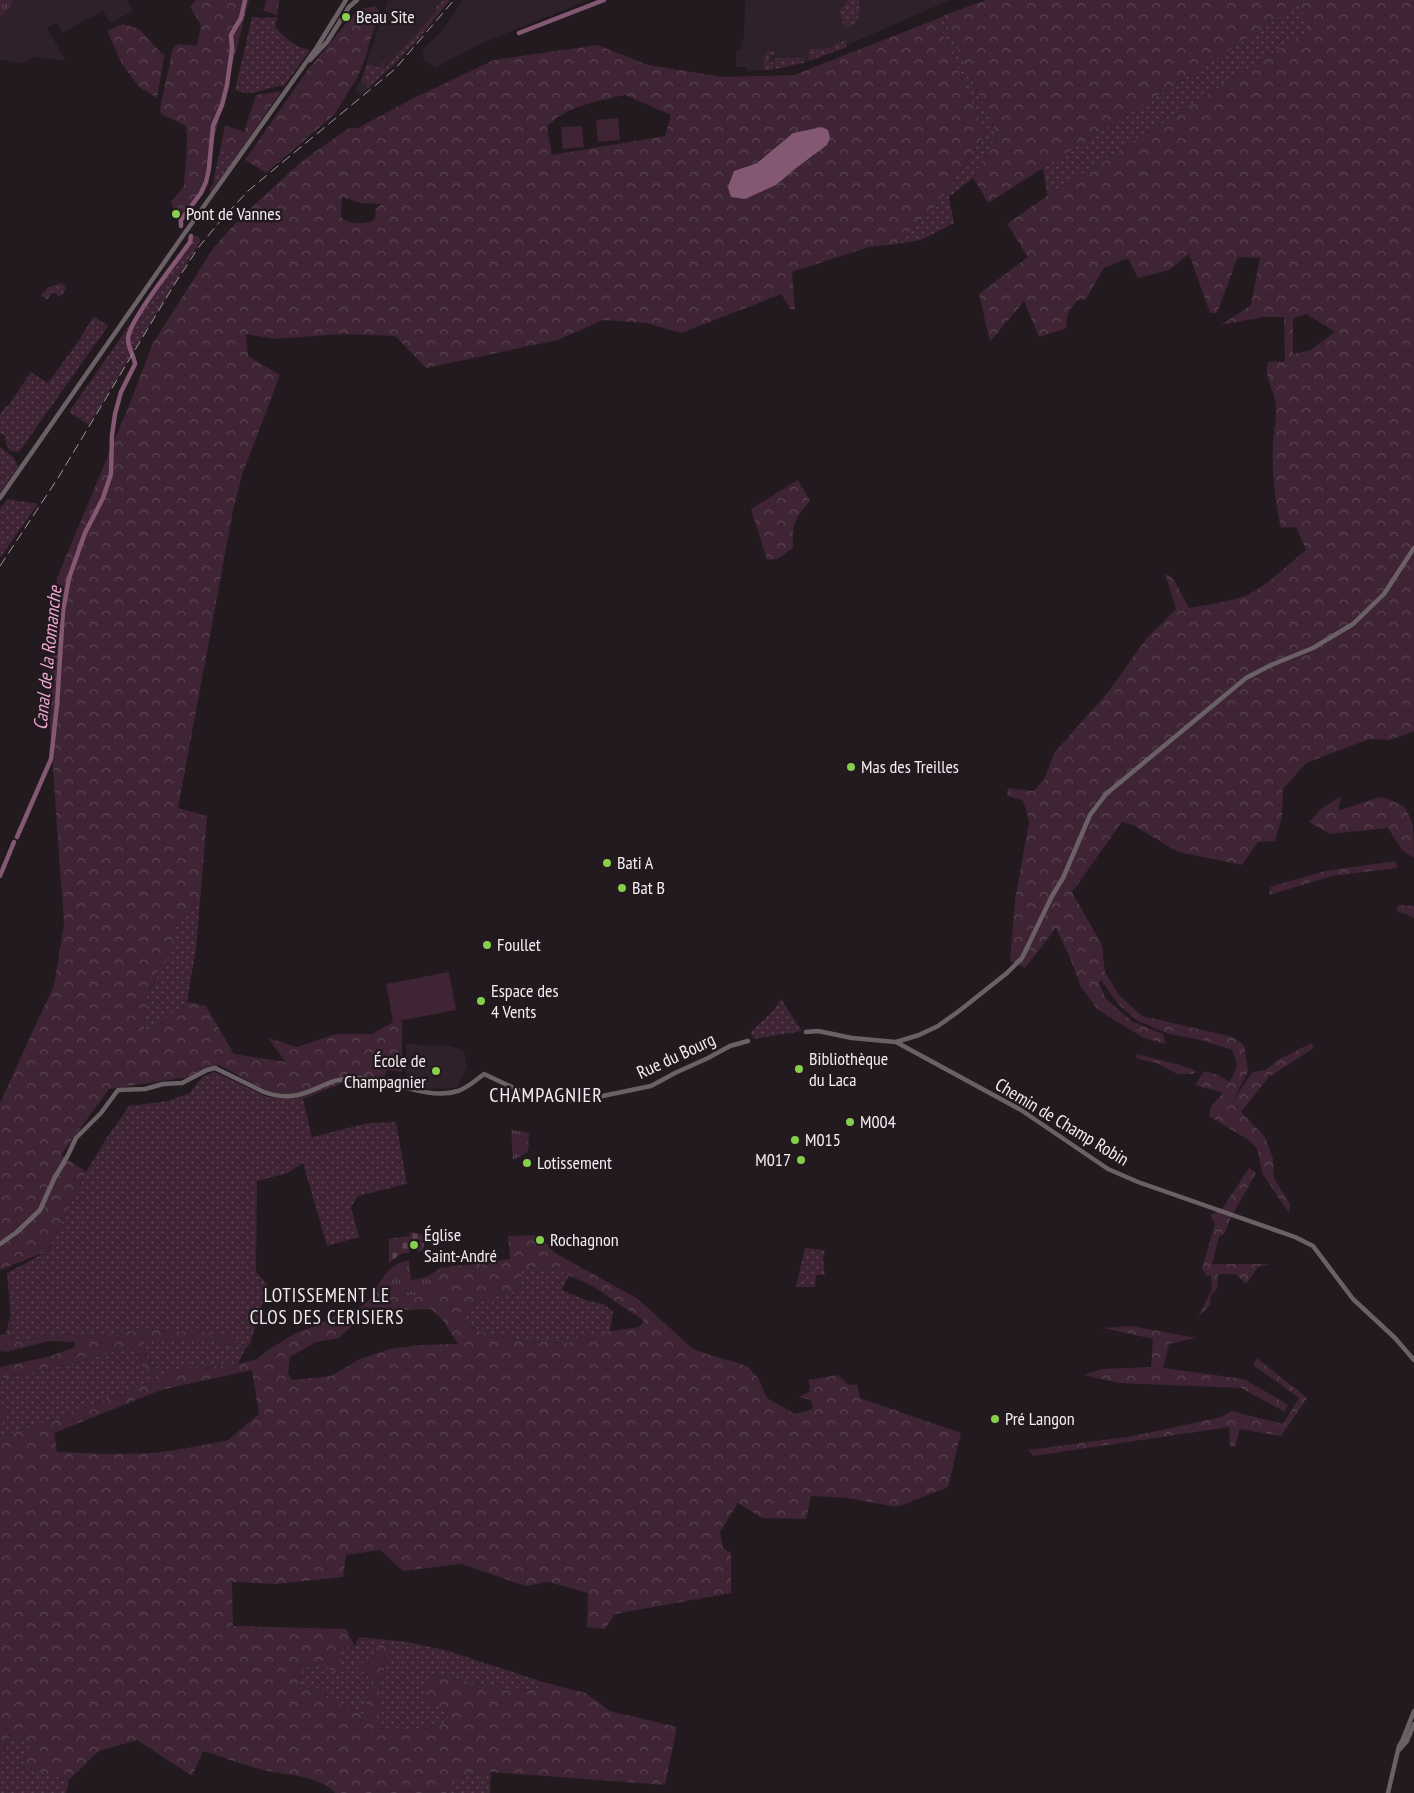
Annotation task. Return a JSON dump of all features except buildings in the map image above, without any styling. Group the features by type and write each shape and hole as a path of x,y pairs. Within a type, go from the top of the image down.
{"street":[{"path":"0,498 301,70 346,0"},
{"path":"301,70 327,42 349,7 357,0"},
{"path":"806,1032 818,1031 852,1038 896,1042 919,1035 938,1026 1016,965 1030,944 1052,896 1063,878 1090,815 1098,802 1116,784 1246,678 1271,665 1313,648 1353,624 1384,594 1414,548"},
{"name":"Rue du Bourg","path":"0,1244 17,1232 44,1205 54,1179 76,1138 104,1110 118,1090 145,1089 163,1084 182,1083 214,1068 264,1092 282,1097 296,1096 340,1080 356,1078 374,1080 414,1090 456,1091 464,1088 484,1074 530,1096 578,1101 651,1086 736,1044 748,1041"},
{"name":"Chemin de Champ Robin","path":"896,1042 1021,1110 1108,1169 1138,1182 1294,1237 1313,1246 1353,1299 1395,1338 1414,1360"},
{"path":"1406,1739 1414,1711"},
{"path":"1388,1793 1398,1751 1414,1724"}],"shaded area":[{"path":"14,0 127,0 133,11 110,23 103,11 62,33 57,23 47,28 66,61 34,57 23,63 0,60 0,17"},
{"path":"388,0 450,0 396,64 361,95 355,89 361,80"},
{"path":"463,0 588,0 480,44 436,67 424,61 423,49 441,32"},
{"path":"745,0 950,0 818,58 772,70 747,71 746,67 736,67 736,51 740,50 744,35"},
{"path":"822,127 828,130 830,138 827,145 776,185 745,199 731,197 728,187 734,171 757,163 793,133"},
{"name":"École de Champagnier","path":"406,1044 451,1046 464,1051 467,1067 457,1088 424,1089 407,1085"}],"green space":[{"path":"0,0 14,0 0,17"},
{"path":"196,0 249,0 201,190 181,218 174,210 171,202 184,186 187,142 186,126 161,114 160,108 173,48 179,44 197,46 201,25 190,7"},
{"path":"266,0 279,0 277,15 255,8 264,10"},
{"path":"443,0 450,0 415,43 368,88 361,80 367,64 380,68 382,62 385,68 437,11 435,4 438,6"},
{"path":"848,0 859,0 860,9 859,16 855,22 848,27 843,24 840,10"},
{"path":"985,0 1414,0 1414,731 1390,740 1369,739 1306,763 1283,789 1282,817 1275,841 1258,842 1242,865 1178,852 1133,825 1122,822 1072,892 1102,945 1105,972 1119,995 1142,1016 1233,1037 1244,1045 1248,1071 1232,1103 1252,1072 1266,1070 1276,1061 1311,1043 1314,1046 1269,1077 1241,1112 1265,1137 1273,1159 1274,1178 1290,1204 1289,1213 1262,1173 1258,1150 1250,1141 1209,1116 1211,1106 1223,1093 1195,1085 1204,1071 1218,1075 1230,1082 1237,1065 1232,1050 1201,1040 1169,1034 1138,1021 1119,1005 1101,980 1099,983 1106,999 1133,1022 1163,1034 1165,1044 1144,1038 1098,1010 1081,987 1056,928 1025,968 1010,961 1015,900 1029,822 1022,800 1007,796 1008,788 1033,791 1044,780 1054,753 1109,691 1146,639 1176,609 1165,573 1174,580 1189,608 1247,595 1271,580 1306,550 1296,527 1281,528 1274,488 1273,441 1276,406 1267,367 1268,362 1285,361 1284,317 1263,317 1221,325 1251,305 1260,258 1238,257 1217,313 1210,313 1189,254 1169,270 1138,278 1128,258 1104,268 1086,299 1078,300 1070,309 1067,316 1067,328 1039,337 1024,301 990,342 979,294 1028,257 1007,224 1047,196 1308,31 1299,2 1261,30 988,203 973,178 997,135 943,16","holes":["1306,314 1335,332 1311,350 1293,354 1293,319"]},
{"path":"1300,1 1308,31 1047,196 1043,168 1261,30"},
{"path":"376,6 379,11 365,59 358,76 335,114 266,173 245,160 307,71 358,9"},
{"path":"943,16 997,135 973,178 949,197 954,223 921,240 896,244 939,203 985,134 937,19"},
{"path":"252,17 277,17 275,27 282,35 290,42 310,50 284,86 249,93 235,90"},
{"path":"937,19 985,134 939,203 896,244 869,247 792,272 795,310 790,309 782,294 681,333 646,323 603,320 558,340 426,368 395,336 341,334 275,339 246,334 248,356 280,375 242,475 233,511 178,808 207,816 201,891 191,908 174,929 171,952 166,961 158,966 157,978 147,993 144,1030 148,1033 187,1002 206,1006 234,1054 286,1062 268,1038 297,1047 336,1034 372,1034 393,1022 402,1020 402,1072 387,1070 383,1079 345,1082 303,1099 266,1090 219,1065 189,1077 109,1089 61,1155 86,1172 48,1251 0,1270 0,1103 54,985 64,924 48,699 57,578 153,343 214,247 243,215 302,161 349,128 358,128 416,97 494,60 597,45 648,65 722,77 794,75","holes":["625,95 671,115 665,136 552,155 547,127 554,120 583,105","822,127 814,156 795,169 742,167 756,163 793,133","342,197 361,203 382,204 375,209 376,215 373,221 356,223 344,220 341,217"]},
{"path":"123,24 139,29 163,55 165,53 157,98 139,87 122,64 107,31"},
{"path":"846,40 847,47 809,61 809,49 833,48 833,45"},
{"path":"769,50 774,52 774,55 769,55 769,62 773,62 773,70 764,70 764,58"},
{"path":"775,58 804,58 804,63 775,69"},
{"path":"281,91 238,155 221,145 225,125 244,132 256,95"},
{"path":"618,118 620,140 598,142 596,120"},
{"path":"582,126 584,147 563,149 561,127"},
{"path":"221,145 238,155 210,193 210,188 214,182"},
{"path":"194,235 201,240 89,425 69,412 185,245 189,247"},
{"path":"61,283 66,289 60,297 53,292 47,300 41,295 49,287"},
{"path":"94,316 108,326 19,452 10,451 6,444 5,436 0,433 0,415 31,372 48,383"},
{"path":"0,447 14,458 18,467 0,493"},
{"path":"798,480 810,501 800,512 795,522 793,548 777,559 767,560 751,509"},
{"path":"7,499 38,504 0,558 0,509"},
{"path":"1341,796 1338,811 1379,797 1405,807 1413,825 1414,858 1402,850 1388,828 1330,834 1309,822 1321,809"},
{"path":"1396,861 1397,868 1332,876 1269,895 1270,887 1325,871"},
{"path":"201,891 196,948 187,1002 148,1033 144,1030 147,993 155,982 158,966 171,952 174,929 191,908"},
{"path":"1398,905 1414,906 1414,918 1397,911"},
{"path":"449,972 456,1010 393,1022 386,984"},
{"path":"781,999 802,1031 754,1039 751,1032 773,1011"},
{"path":"1137,1054 1196,1071 1193,1074 1177,1074 1159,1064 1136,1058"},
{"path":"215,1072 267,1097 303,1099 312,1137 368,1123 396,1122 407,1184 358,1196 351,1207 359,1237 327,1246 303,1163 288,1173 257,1181 256,1272 268,1285 250,1344 245,1349 239,1363 229,1366 182,1367 160,1379 50,1421 0,1437 0,1432 9,1412 0,1402 0,1378 67,1365 132,1346 147,1375 158,1373 146,1356 144,1339 205,1339 243,1348 203,1332 171,1332 149,1328 96,1336 52,1334 13,1343 7,1273 48,1251 86,1172 129,1106 168,1101 190,1093 203,1076"},
{"path":"511,1130 529,1133 528,1152 513,1160"},
{"path":"1249,1168 1256,1173 1230,1219 1225,1233 1219,1237 1212,1264 1270,1264 1258,1267 1246,1284 1236,1274 1218,1274 1217,1289 1210,1296 1211,1304 1198,1317 1212,1289 1211,1276 1207,1276 1202,1269 1215,1224 1210,1215 1222,1209"},
{"path":"409,1232 425,1237 423,1250 417,1252 420,1240 411,1239 409,1253 401,1254 389,1263 389,1239 410,1236"},
{"path":"539,1235 555,1253 638,1299 692,1348 749,1368 758,1378 767,1398 795,1414 813,1409 811,1400 798,1397 809,1392 808,1380 838,1375 849,1385 857,1384 860,1398 961,1433 948,1487 897,1507 847,1498 811,1496 806,1519 762,1518 738,1503 720,1532 723,1548 731,1553 731,1593 615,1614 605,1629 587,1627 588,1593 549,1582 526,1586 461,1564 403,1571 380,1550 346,1555 343,1577 276,1584 232,1582 233,1626 346,1629 355,1646 337,1649 341,1663 337,1673 321,1664 311,1668 305,1666 298,1685 326,1693 325,1697 363,1715 372,1681 368,1675 354,1665 355,1663 373,1662 376,1646 385,1643 391,1648 380,1683 378,1728 413,1731 447,1723 449,1710 420,1701 431,1674 510,1690 537,1689 543,1682 586,1693 610,1711 677,1727 665,1785 491,1772 457,1778 447,1793 335,1793 328,1787 311,1779 263,1770 203,1751 192,1776 137,1740 99,1751 69,1780 22,1766 32,1745 9,1735 0,1759 0,1437 50,1421 160,1379 182,1367 229,1366 257,1359 296,1333 318,1325 343,1311 355,1312 370,1299 436,1293 441,1268 510,1259 508,1236","holes":["522,1267 553,1268 594,1287 644,1321 639,1327 583,1335 569,1343 525,1341 482,1332 464,1323 467,1314 478,1303 494,1296 520,1290","431,1309 442,1319 458,1344 420,1345 390,1349 360,1359 331,1376 292,1380 288,1373 290,1357 316,1342 339,1338 354,1324 375,1317 392,1318 395,1310","252,1370 259,1414 228,1440 199,1446 155,1453 57,1452 54,1433 161,1390"]},
{"path":"805,1248 825,1250 823,1259 825,1275 816,1275 815,1287 796,1287"},
{"path":"409,1260 411,1280 426,1277 441,1268 437,1293 370,1299 389,1270 401,1262"},
{"path":"522,1267 554,1268 569,1275 562,1290 588,1301 603,1304 613,1311 610,1332 583,1335 569,1343 525,1341 482,1332 464,1323 467,1314 478,1302 520,1290"},
{"path":"10,1315 13,1343 52,1334 96,1336 149,1328 171,1332 203,1332 226,1335 245,1348 205,1339 144,1339 146,1356 158,1373 147,1375 132,1346 66,1365 0,1378 0,1367 51,1356 75,1347 75,1342 48,1341 7,1352 0,1351 0,1335 6,1334"},
{"path":"1131,1326 1196,1338 1169,1344 1163,1368 1244,1379 1288,1405 1285,1412 1241,1388 1118,1383 1084,1375 1102,1369 1151,1367 1153,1339 1103,1328"},
{"path":"1257,1358 1307,1398 1281,1436 1240,1429 1235,1446 1230,1447 1229,1427 1033,1456 1028,1450 1133,1436 1222,1417 1231,1411 1283,1424 1299,1398 1253,1365"},
{"path":"0,1402 9,1412 0,1432"},
{"path":"359,1637 407,1642 445,1650 543,1682 537,1689 510,1690 431,1674 450,1710 447,1723 413,1731 377,1728 380,1683 391,1648 374,1663 355,1663 372,1681 363,1715 325,1697 326,1693 298,1685 305,1666 311,1668 321,1663 336,1649 355,1646"},
{"path":"9,1735 33,1745 22,1766 69,1780 66,1793 0,1793 0,1759"},
{"path":"491,1772 490,1793 447,1793 457,1778"}],"waterway":[{"name":"Canal de la Romanche","path":"181,226 181,220 201,193 206,182 213,126 222,105 227,85 232,49 231,35 241,18 245,0"},
{"name":"Canal de la Romanche","path":"519,33 604,0"},
{"name":"Canal de la Romanche","path":"17,837 51,759 57,705 63,611 69,578 85,533 103,498 111,474 112,435 115,414 121,392 135,364 128,338 137,318 190,242 191,236"},
{"name":"Canal de la Romanche","path":"0,876 14,842"}],"railway":[{"path":"0,566 58,478 198,248 248,191 395,69 454,0"}],"place":[{"name":"Beau Site","path":"346,17"},
{"name":"Pont de Vannes","path":"176,214"},
{"name":"Mas des Treilles","path":"851,767"},
{"name":"Bati A","path":"607,863"},
{"name":"Bat B","path":"622,888"},
{"name":"Foullet","path":"487,945"},
{"name":"Espace des 4 Vents","path":"481,1001"},
{"name":"Bibliothèque du Laca","path":"799,1069"},
{"name":"École de Champagnier","path":"436,1071"},
{"name":"M004","path":"850,1122"},
{"name":"M015","path":"795,1140"},
{"name":"M017","path":"801,1160"},
{"name":"Lotissement","path":"527,1163"},
{"name":"Rochagnon","path":"540,1240"},
{"name":"Église Saint-André","path":"414,1245"},
{"name":"Pré Langon","path":"995,1419"}],"district":[{"name":"CHAMPAGNIER","path":"546,1095"},
{"name":"LOTISSEMENT LE CLOS DES CERISIERS","path":"327,1306"}]}
